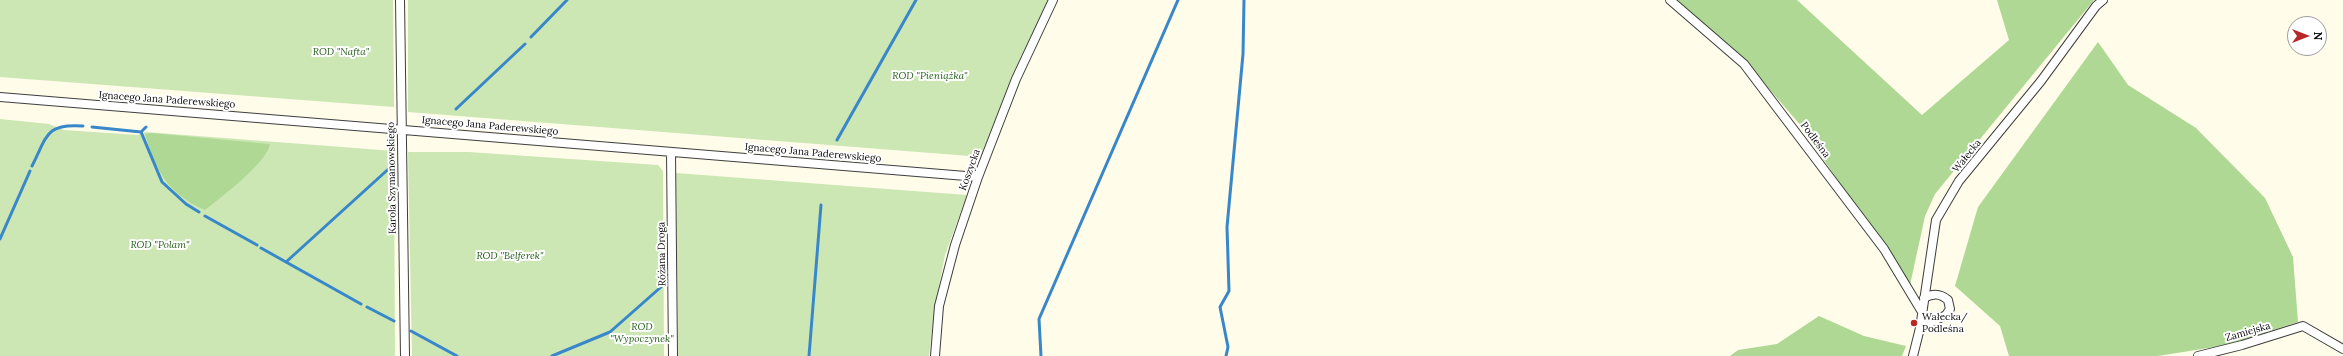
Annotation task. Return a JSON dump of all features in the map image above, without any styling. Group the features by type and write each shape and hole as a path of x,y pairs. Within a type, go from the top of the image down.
{"street":[{"name":"Karola Szymanowskiego","path":"400,0 405,356"},
{"name":"Koszycka","path":"935,356 939,306 955,245 978,177 1016,79 1053,0"},
{"name":"Podleśna","path":"1670,0 1744,64 1884,249 1922,312"},
{"name":"Wałecka","path":"1913,356 1920,328 1936,220 1959,181 2040,81 2096,6 2103,0"},
{"name":"Ignacego Jana Paderewskiego","path":"0,97 978,177"},
{"name":"Różana Droga","path":"671,152 673,356"},
{"path":"1920,328 1944,317 1950,309 1949,301 1942,295 1932,295 1924,298"},
{"name":"Zamiejska","path":"2198,356 2242,345 2303,326 2343,349"}],"green space":[{"name":"ROD \"Nafta\"","path":"0,0 393,0 394,107 0,77"},
{"name":"ROD \"Pieniążka\"","path":"408,0 1051,0 1008,88 982,157 408,112"},
{"path":"1671,0 1797,0 1922,115 2009,40 1997,0 2094,0 1935,194 1925,216 1910,285 1797,121 1736,51"},
{"path":"2098,42 2128,85 2196,128 2265,198 2293,257 2298,322 2227,345 2158,356 2009,356 2000,326 1955,286 1978,207"},
{"name":"ROD \"Polam\"","path":"0,119 49,124 64,130 138,135 146,132 394,151 395,356 0,356"},
{"path":"151,133 270,144 267,152 252,170 205,210 182,197 165,180 154,159 145,134"},
{"name":"ROD \"Belferek\"","path":"408,152 469,152 658,165 663,171 664,356 412,356"},
{"path":"676,173 967,195 945,255 935,307 929,356 678,356"},
{"path":"1819,316 1864,336 1906,346 1902,356 1730,356 1738,350 1777,344"}],"waterway":[{"path":"531,37 567,0"},
{"path":"837,140 916,0"},
{"path":"1041,356 1039,319 1178,0"},
{"path":"1226,356 1228,347 1220,307 1229,291 1227,227 1243,54 1244,0"},
{"path":"456,109 525,44"},
{"path":"32,166 45,140 54,130 61,127 83,126"},
{"path":"92,127 141,132 162,182 186,204 199,212"},
{"path":"141,132 146,127"},
{"path":"286,262 394,164"},
{"path":"0,239 30,171"},
{"path":"809,356 821,205"},
{"path":"205,216 257,245"},
{"path":"261,248 361,304"},
{"path":"552,356 610,332 661,287"},
{"path":"367,307 394,321"},
{"path":"411,331 457,356"}],"place":[{"name":"Wałecka/ Podleśna","path":"1914,323"}],"park label":[{"name":"ROD \"Wypoczynek\"","path":"642,332"}]}
